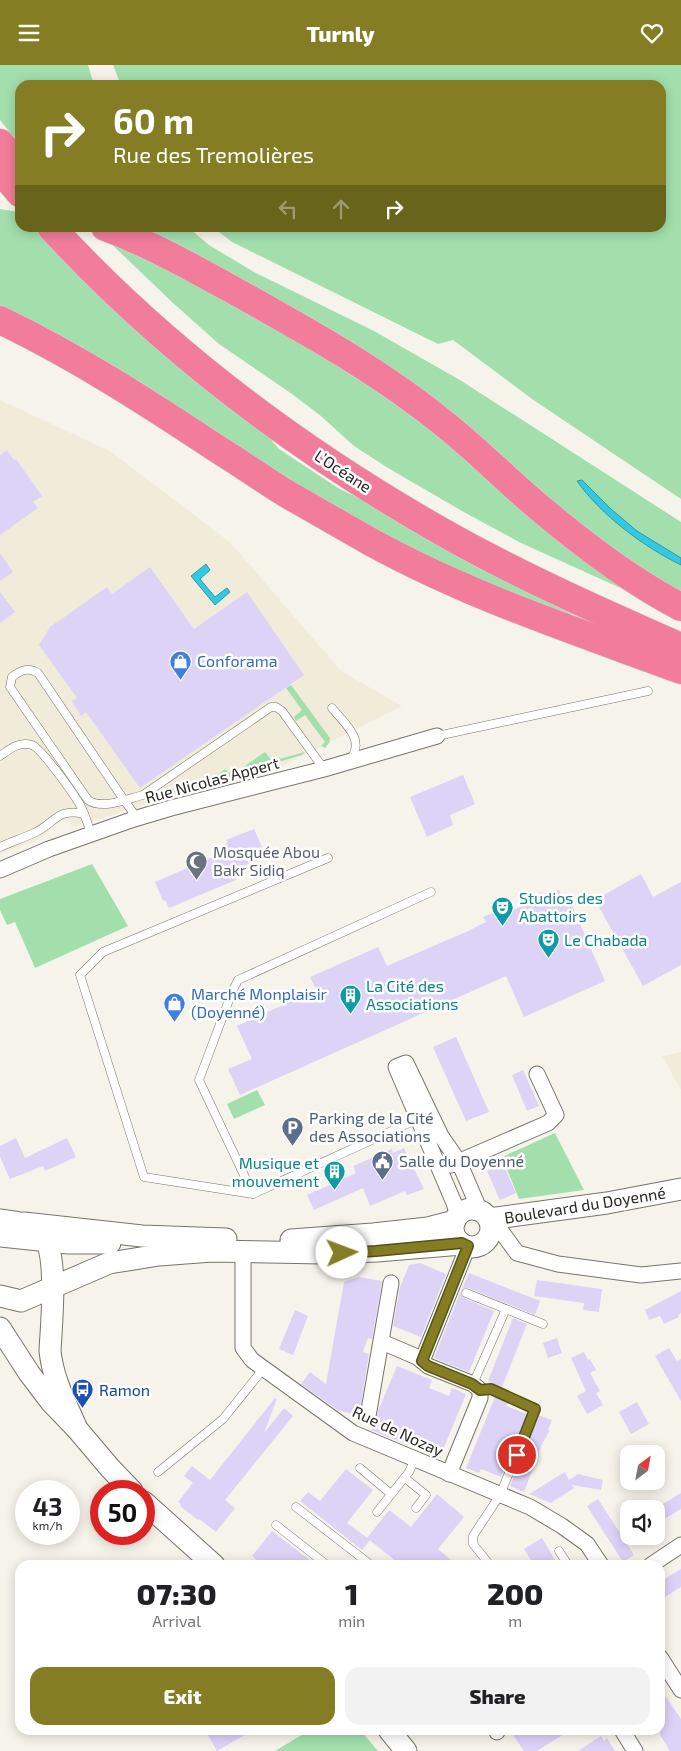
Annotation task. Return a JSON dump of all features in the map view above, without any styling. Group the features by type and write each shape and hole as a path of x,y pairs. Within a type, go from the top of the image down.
{"highway":[{"path":"0,143 15,161"},
{"path":"0,170 15,187"},
{"path":"0,201 15,203"},
{"name":"L’Océane","path":"56,232 92,270 351,457 411,494 553,569 681,626"},
{"name":"L’Océane","path":"80,232 156,318 228,389 271,422 351,477 454,539 526,576 681,662"},
{"path":"117,232 154,248 193,269 306,331 386,379 444,423 547,515 600,556 681,607"},
{"path":"0,320 40,339 84,364 286,493 371,542 421,568 517,609 681,662"}],"main road":[{"name":"Boulevard du Doyenné","path":"490,1223 681,1189"},
{"name":"Boulevard du Doyenné","path":"2,1234 24,1223 142,1236 297,1240 428,1228 456,1219 468,1209 490,1223 681,1201"},
{"path":"456,1219 454,1231 458,1240 465,1245"},
{"path":"24,1223 41,1233 48,1241 52,1262 51,1363 60,1393 77,1429"},
{"name":"Boulevard du Doyenné","path":"0,1296 21,1301 109,1263 159,1255 206,1251 324,1253 465,1245 474,1247 485,1242 490,1223"},
{"name":"Boulevard du Doyenné","path":"2,1234 68,1243 107,1244 142,1236"},
{"name":"Boulevard du Doyenné","path":"243,1252 249,1245 277,1245 297,1240"},
{"path":"0,1328 29,1373 51,1402 121,1480"},
{"path":"155,1512 208,1560"},
{"path":"393,1735 406,1751"}],"street":[{"name":"Rue Nicolas Appert","path":"0,870 134,819 324,769 437,736"},
{"path":"440,1169 548,1123 556,1115 537,1074"},
{"path":"425,1117 459,1162 490,1223 517,1253 558,1264 641,1275 681,1271"},
{"path":"425,1117 440,1169 454,1203 456,1219"},
{"path":"422,1361 465,1245"},
{"name":"Rue de Nozay","path":"243,1252 243,1348 252,1360 353,1433 530,1507 587,1544 598,1560"},
{"path":"368,1416 391,1283"},
{"path":"382,1342 417,1357 428,1366 476,1387 480,1398 449,1474"},
{"path":"658,1560 681,1545"},
{"path":"665,1665 681,1689"},
{"path":"625,1735 635,1751"}],"lane":[{"path":"134,819 132,811 124,800 38,673 32,669 25,669 12,677 10,687 88,799 94,804 101,805 124,800 144,795 271,707 276,707 282,711 324,769"},
{"path":"437,736 648,691"},
{"path":"332,708 353,734 356,743 355,754 348,762"},
{"path":"0,756 13,746 22,744 35,746 40,750 80,804 91,834"},
{"path":"0,847 36,833 65,813 73,811 84,814"},
{"path":"328,858 103,952 80,975 144,1177 253,1194 425,1117"},
{"path":"253,1194 198,1080 238,980 431,892"},
{"path":"466,1293 543,1324"},
{"path":"486,1560 473,1544 473,1536 500,1495 535,1409 491,1389 476,1387 506,1309"},
{"path":"158,1472 223,1419 264,1368"},
{"path":"377,1512 409,1472 414,1459"},
{"path":"360,1468 392,1494"},
{"path":"405,1477 426,1495 416,1508"},
{"path":"296,1507 365,1560"},
{"path":"276,1525 321,1560"},
{"path":"560,1551 565,1560"}],"shaded area":[{"path":"0,400 110,451 231,543 341,671 402,706 260,777 152,802 72,827 70,822 63,820 38,840 0,854"},
{"path":"681,1052 681,1090 662,1056"}],"green space":[{"path":"0,65 88,65 92,80 15,80 15,139 0,120"},
{"path":"113,65 681,65 681,499 532,399 453,340 438,344 232,242 219,232 666,232 666,80 119,80"},
{"path":"0,209 15,211 15,232 37,232 84,281 256,422 279,449 338,488 390,513 577,615 543,609 397,545 0,309"},
{"path":"140,232 194,232 209,245 254,272 374,331 460,380 681,522 681,596 579,525"},
{"path":"102,235 360,373 647,600 521,543 462,511 354,446 321,416 292,394 219,344"},
{"path":"291,685 330,738 325,748 321,746 325,742 305,715 296,721 294,717 302,710 286,688"},
{"path":"265,752 272,761 305,752 302,755 150,801 151,796 160,789 164,794 173,788 176,793 193,780 196,784 205,778 208,782 225,769 229,773 237,767 239,770"},
{"path":"92,864 128,926 35,968 15,922 7,925 0,910 0,899"},
{"path":"257,1090 265,1105 234,1119 227,1104"},
{"path":"555,1133 584,1190 519,1199 502,1157"},
{"path":"302,1735 364,1735 378,1751 275,1751"}],"water":[{"path":"582,480 612,510 637,531 681,558 681,565 638,539 611,518 577,481"},
{"path":"206,564 210,570 200,579 215,597 227,588 230,592 215,605 191,576"}],"building":[{"path":"7,450 14,460 16,459 42,496 33,502 38,508 0,535 0,455"},
{"path":"0,553 13,572 0,581"},
{"name":"Conforama","path":"150,567 194,629 247,592 304,675 140,788 86,712 81,716 72,701 77,698 39,645 50,627 107,587 112,594"},
{"path":"0,592 15,612 0,623"},
{"path":"463,775 475,804 450,815 453,825 427,837 410,797"},
{"name":"Mosquée Abou Bakr Sidiq","path":"254,829 266,856 232,871 236,880 169,908 165,900 163,901 155,882 224,852 221,846 228,843 226,840"},
{"path":"641,874 653,897 681,882 681,965 643,986 595,900"},
{"path":"559,890 563,898 568,896 605,981 524,1017 506,976 240,1095 228,1069 252,1059 237,1026 316,990 310,977 378,947 387,966 486,922 483,917 508,907 510,911 535,901 533,896 542,892 544,896"},
{"path":"456,1037 489,1112 466,1121 433,1047"},
{"path":"523,1070 539,1106 527,1111 512,1075"},
{"path":"16,1138 25,1158 67,1138 76,1157 45,1171 43,1166 10,1179 0,1157 0,1146"},
{"path":"404,1148 424,1189 407,1195 405,1191 370,1206 363,1188 314,1210 307,1195 356,1173 353,1166 392,1149 393,1153"},
{"path":"503,1164 516,1193 500,1200 487,1171"},
{"path":"420,1263 446,1274 421,1337 393,1326 400,1287 409,1265"},
{"path":"469,1273 540,1301 535,1315 468,1288 462,1289"},
{"path":"359,1277 382,1281 372,1339 368,1338 363,1352 369,1354 359,1415 339,1411 301,1384 310,1372 326,1384 344,1282"},
{"path":"537,1280 602,1289 599,1312 583,1310 584,1303 534,1296"},
{"path":"681,1291 681,1313 678,1315 679,1317 664,1324 660,1316 649,1320 645,1310"},
{"path":"460,1293 464,1298 494,1311 469,1372 434,1358"},
{"path":"295,1310 308,1316 293,1355 279,1349"},
{"path":"513,1318 527,1324 502,1387 488,1381"},
{"path":"557,1338 562,1353 548,1358 543,1343"},
{"path":"669,1348 677,1361 681,1359 681,1401 655,1356"},
{"path":"584,1352 596,1370 590,1373 600,1391 596,1393 603,1405 587,1414 577,1396 586,1391 571,1358"},
{"path":"397,1366 432,1380 429,1388 449,1396 452,1388 466,1394 440,1457 426,1452 429,1443 410,1435 406,1444 371,1430"},
{"path":"495,1397 508,1403 506,1406 527,1414 501,1477 481,1469 479,1473 466,1468"},
{"path":"275,1398 277,1399 264,1433 284,1408 293,1416 225,1500 235,1508 216,1532 180,1506 181,1504 178,1502 193,1483 184,1476 192,1466 210,1480"},
{"path":"637,1402 649,1424 631,1434 619,1412"},
{"path":"538,1415 552,1420 548,1430 550,1430 542,1444 524,1492 510,1486"},
{"path":"346,1469 373,1490 347,1523 370,1540 362,1550 300,1501 308,1492 320,1501"},
{"path":"565,1472 569,1480 578,1474 603,1480 601,1490 572,1485 574,1488 551,1503 529,1494"},
{"path":"681,1493 681,1509 665,1519 665,1503"},
{"path":"437,1494 464,1517 438,1549 451,1560 395,1560 367,1538 389,1510 411,1527"},
{"path":"598,1499 620,1533 620,1545 628,1545 634,1555 626,1560 622,1560 587,1506"},
{"path":"272,1531 310,1560 257,1560 252,1556"},
{"path":"542,1538 555,1560 531,1560 524,1549"},
{"path":"681,1569 681,1587 665,1597 665,1579"},
{"path":"665,1695 681,1719 681,1751 670,1751 660,1735 665,1735"},
{"path":"208,1735 244,1735 217,1751"},
{"path":"513,1735 562,1735 537,1751 524,1751"},
{"path":"601,1736 604,1741 607,1738 615,1751 578,1751"}],"place":[{"name":"Conforama","path":"181,680"},
{"name":"Mosquée Abou Bakr Sidiq","path":"197,880"},
{"name":"Studios des Abattoirs","path":"503,926"},
{"name":"Le Chabada","path":"548,959"},
{"name":"La Cité des Associations","path":"350,1014"},
{"name":"Marché Monplaisir (Doyenné)","path":"175,1022"},
{"name":"Parking de la Cité des Associations","path":"293,1146"},
{"name":"Salle du Doyenné","path":"383,1180"},
{"name":"Musique et mouvement","path":"335,1191"},
{"name":"Ramon","path":"83,1409"}],"route":[{"path":"342,1253 462,1243 468,1246 422,1361 428,1366 472,1384 480,1390 491,1389 535,1409 517,1455"}]}
